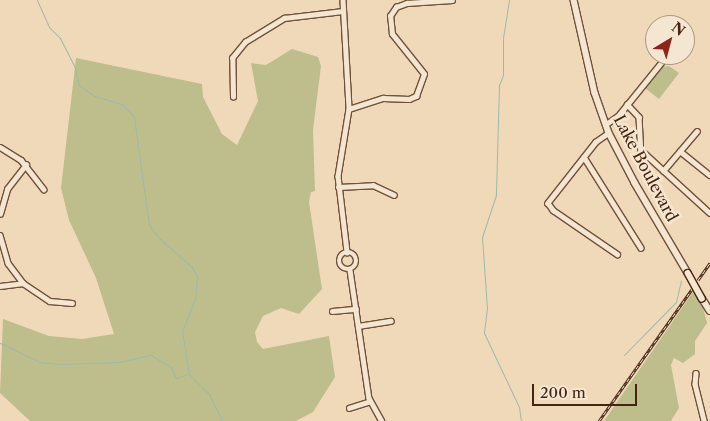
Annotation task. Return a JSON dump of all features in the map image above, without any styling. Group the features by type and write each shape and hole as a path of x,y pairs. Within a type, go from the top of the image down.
{"main road":[{"name":"Lake Boulevard","path":"574,0 609,133 710,311"}],"street":[{"path":"343,0 342,11 349,109 338,164 338,187 347,252 340,262 350,270 370,401 382,421"},
{"path":"349,109 383,98 409,99 418,94 424,74 392,34 391,13 399,6 414,1 452,0"},
{"path":"233,96 232,58 245,42 284,18 342,11"},
{"path":"606,124 627,104 659,65"},
{"path":"627,104 640,118 639,147 710,214"},
{"path":"663,171 697,131"},
{"path":"609,133 598,140 548,204 553,210 616,254"},
{"path":"0,147 26,165 44,189"},
{"path":"680,151 710,175"},
{"path":"584,157 641,248"},
{"path":"0,214 8,190 26,165"},
{"path":"338,187 373,185 394,195"},
{"path":"0,235 8,264 23,283 50,301 72,303"},
{"path":"347,252 357,259 355,267 350,270"},
{"path":"0,286 23,283"},
{"path":"332,311 356,309"},
{"path":"358,326 391,321"},
{"path":"696,373 695,384 704,421"},
{"path":"348,408 370,401"}],"green space":[{"path":"292,49 318,57 321,66 313,130 315,191 311,192 309,202 322,289 299,314 281,308 263,316 255,332 257,342 263,349 329,336 335,377 313,412 296,421 30,421 0,393 3,319 49,336 82,339 114,334 96,278 69,220 61,188 76,58 202,84 203,97 222,134 237,145 258,101 251,63 266,65"},
{"path":"669,66 679,73 659,99 645,88 661,67"},
{"path":"693,292 703,308 707,323 695,341 695,354 683,363 674,358 671,365 679,408 671,421 604,421"}],"waterway":[{"path":"37,0 49,27 60,38 74,65 79,85 95,96 122,104 134,117 149,225 160,239 192,267 197,277 195,299 182,331 189,374 209,394 222,421"},
{"path":"509,0 503,39 503,75 499,85 496,195 482,237 487,308 484,333 519,407 521,421"},
{"path":"624,355 676,302 681,281"},
{"path":"0,343 40,362 60,364 120,362 151,355 171,367 176,378 187,374"}],"railway":[{"path":"698,280 710,263"},
{"path":"599,421 692,289"}]}
